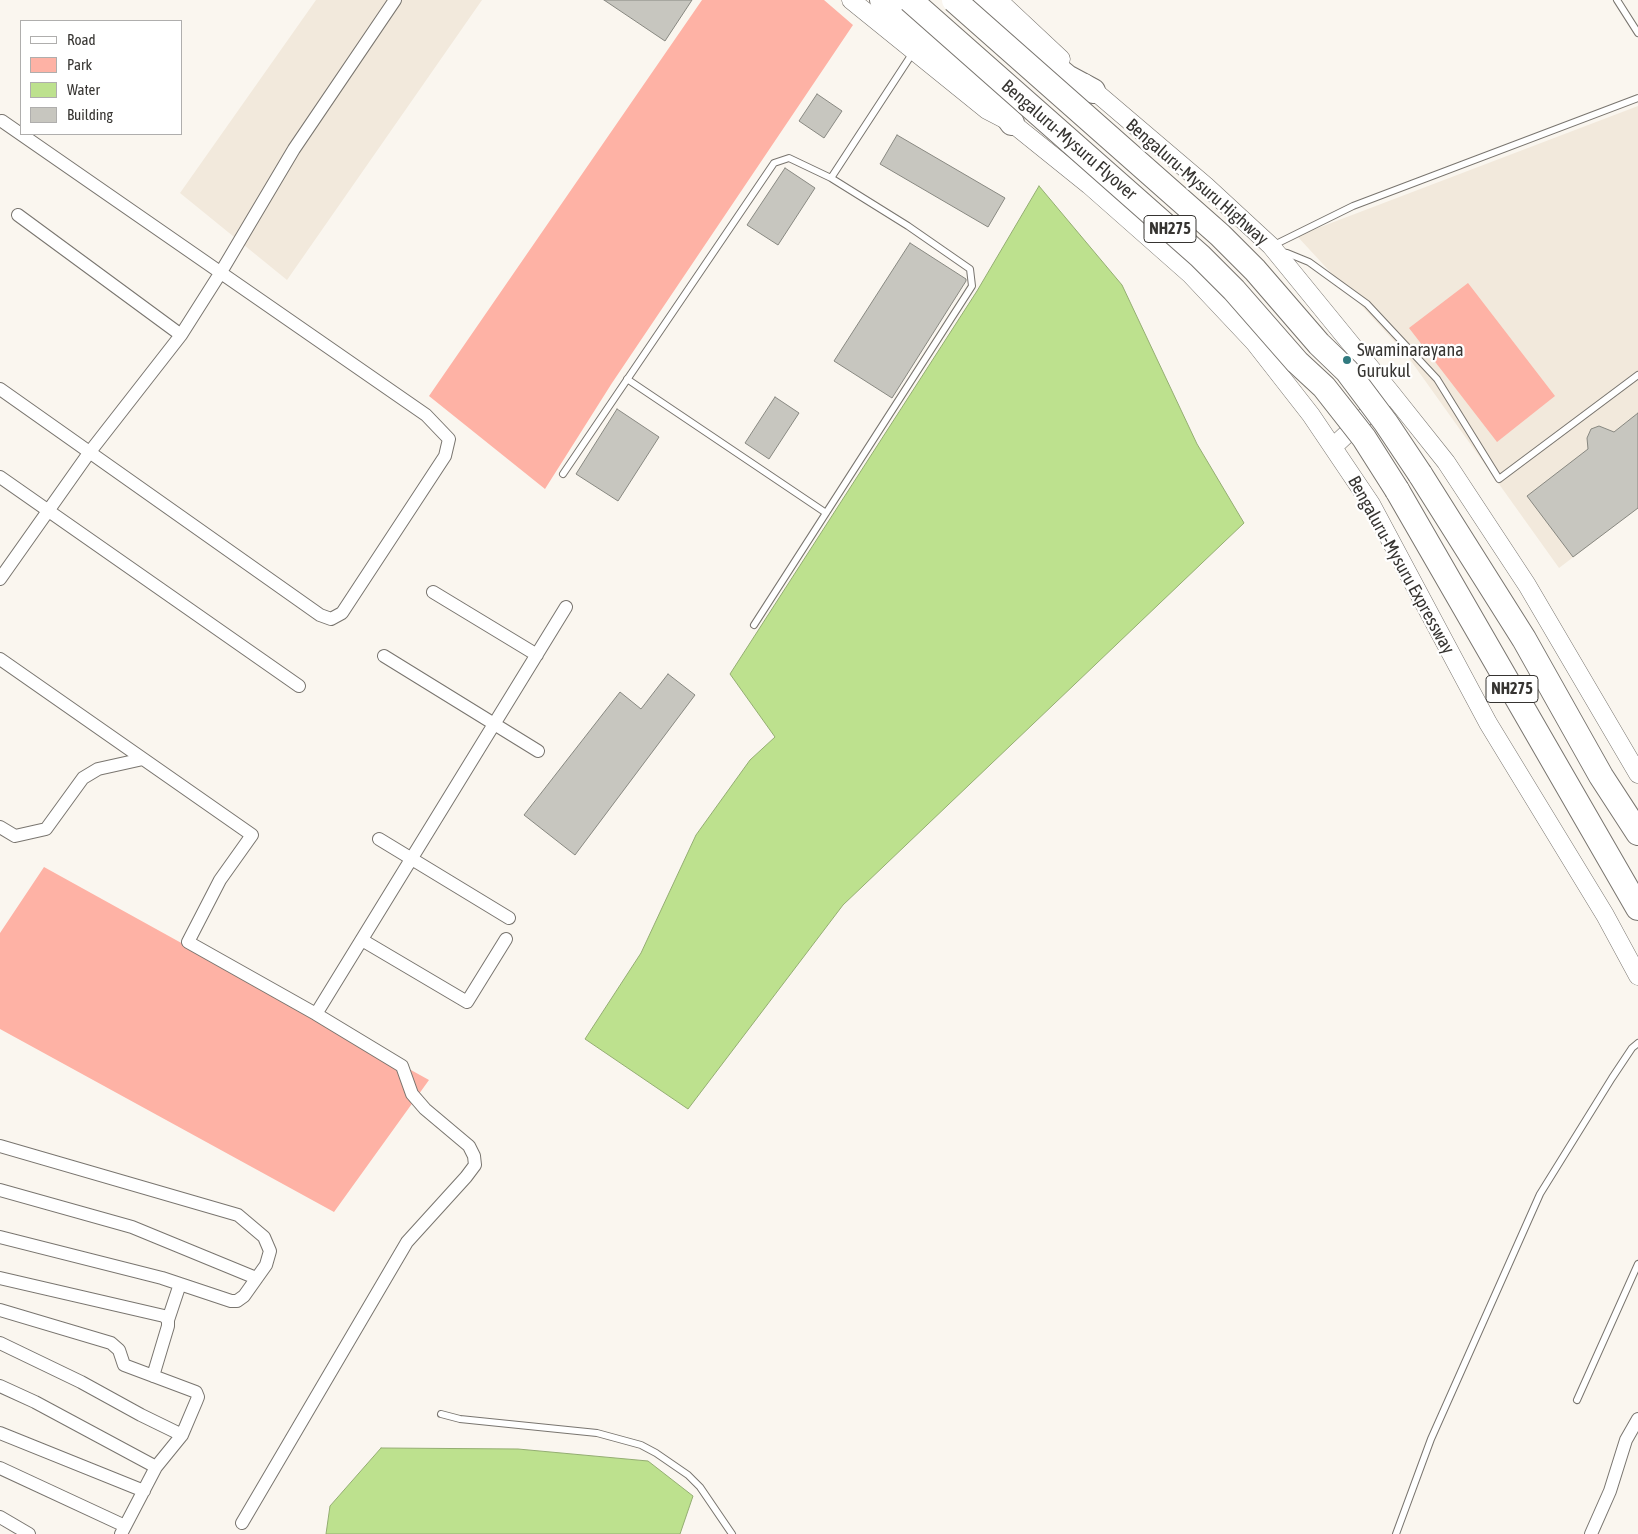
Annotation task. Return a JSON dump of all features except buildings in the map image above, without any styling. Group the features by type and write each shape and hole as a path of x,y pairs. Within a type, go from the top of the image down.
{"highway":[{"name":"Bengaluru-Mysuru Expressway","path":"882,0 992,96 1012,123"},
{"name":"Bengaluru-Mysuru Flyover","path":"910,0 1200,256 1234,290 1297,362 1324,387 1364,438 1397,490"},
{"name":"Bengaluru-Mysuru Flyover","path":"954,0 1220,235 1255,270 1319,344 1347,371 1386,423 1420,474 1524,639 1601,776 1638,833"},
{"name":"Bengaluru-Mysuru Highway","path":"975,0 1060,72 1093,91"},
{"name":"Bengaluru-Mysuru Expressway","path":"1397,490 1638,908"}],"street":[{"path":"1,577 89,453 181,335 294,149 395,0"},
{"name":"Bengaluru-Mysuru Expressway","path":"851,0 987,110 1012,123 1089,185 1191,275 1254,342 1311,415 1370,504 1488,723 1605,915 1638,976"},
{"path":"998,0 1093,91"},
{"name":"Bengaluru-Mysuru Highway","path":"1093,91 1206,186 1273,249 1391,393"},
{"path":"2,120 20,132"},
{"path":"0,389 320,615 330,619 342,613 446,456 450,439 426,415 24,135"},
{"path":"18,215 181,335"},
{"path":"1333,447 1391,393 1446,462 1522,578 1638,774"},
{"path":"0,477 50,510 299,686"},
{"path":"432,592 537,656"},
{"path":"316,1014 566,607"},
{"path":"384,656 538,751"},
{"path":"0,659 252,835 220,880 188,942 316,1014 402,1066 412,1094 425,1108 469,1146 474,1156 474,1165 466,1177 407,1242 242,1523"},
{"path":"0,827 15,836 46,829 83,778 98,769 143,759"},
{"path":"379,839 509,918"},
{"path":"362,940 467,1002 506,939"},
{"path":"0,1146 238,1215 252,1225 268,1243 268,1259 244,1296 237,1301 230,1301 180,1284 0,1237"},
{"path":"0,1190 132,1226 256,1278"},
{"path":"0,1278 158,1313 168,1320"},
{"path":"152,1376 180,1284"},
{"path":"0,1310 111,1343 119,1350 124,1365 196,1392 198,1396 182,1435 156,1467 123,1530 0,1468"},
{"path":"0,1343 81,1382 182,1435"},
{"path":"0,1386 35,1402 156,1467"},
{"path":"1591,1534 1610,1491 1626,1440 1638,1419"},
{"path":"0,1434 144,1491"},
{"path":"0,1517 29,1534"}],"lane":[{"path":"1617,0 1638,33"},
{"path":"831,178 914,50"},
{"path":"1273,249 1353,206 1638,98"},
{"path":"563,474 774,163 789,158 831,178 908,226 970,269 972,286 754,625"},
{"path":"1273,249 1309,262 1368,304 1437,380 1498,479 1638,375"},
{"path":"628,379 826,514"},
{"path":"1396,1534 1431,1439 1540,1194 1612,1078 1632,1048 1638,1043"},
{"path":"1577,1400 1638,1264"},
{"path":"442,1414 460,1419 597,1433 641,1445 688,1475 700,1487 732,1534"}],"shaded area":[{"path":"316,0 482,0 287,280 180,193"},
{"path":"1638,106 1638,508 1559,568 1406,354 1297,236"}],"green space":[{"path":"702,0 824,0 853,25 612,383 545,489 429,396"},
{"path":"1468,283 1555,396 1497,442 1409,328"},
{"path":"44,867 429,1080 334,1212 0,1029 0,933"}],"water":[{"path":"1039,186 1122,285 1197,444 1244,523 843,905 688,1109 585,1039 641,953 696,835 750,760 775,737 730,674 977,291"},
{"path":"381,1448 518,1449 648,1461 693,1496 680,1534 326,1534 330,1506"}],"place":[{"name":"Swaminarayana Gurukul","path":"1347,360"}]}
